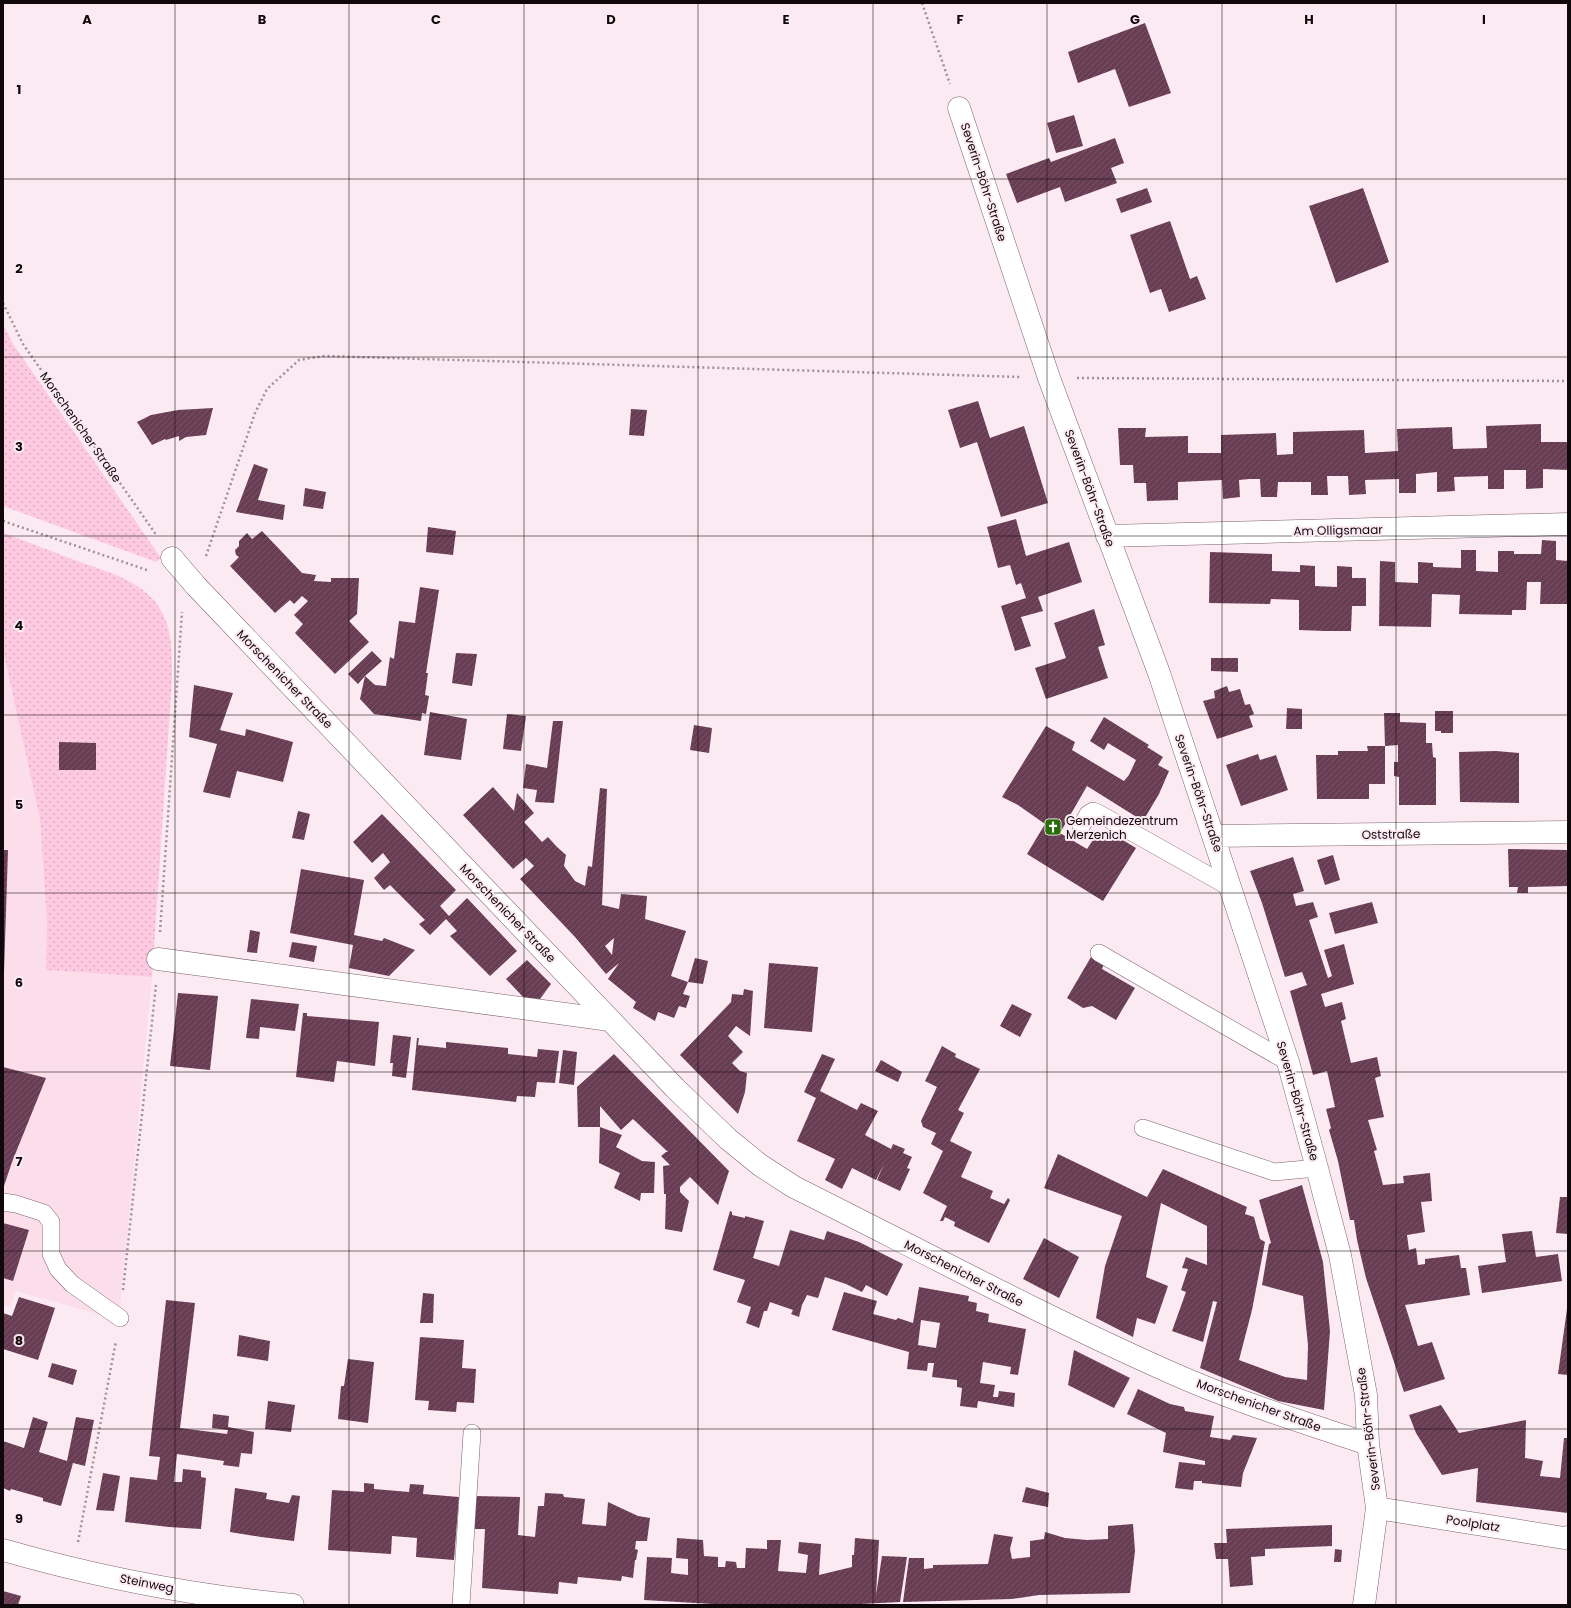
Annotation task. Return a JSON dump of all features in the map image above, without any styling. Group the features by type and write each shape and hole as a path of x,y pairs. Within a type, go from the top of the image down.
{"street":[{"name":"Severin-Böhr-Straße","path":"959,108 1049,378 1159,673 1288,1062 1317,1168 1343,1271 1366,1395 1368,1444 1377,1508 1364,1605"},
{"name":"Am Olligsmaar","path":"1107,536 1568,524"},
{"name":"Morschenicher Straße","path":"172,558 196,586 675,1088 728,1139 760,1165 794,1187 1073,1328 1234,1398 1368,1444"},
{"name":"Oststraße","path":"1214,836 1568,832"},
{"path":"158,959 610,1020"},
{"name":"Poolplatz","path":"1377,1508 1564,1538 1568,1537"},
{"name":"Steinweg","path":"3,1550 56,1565 168,1588 262,1602 293,1605"}],"lane":[{"path":"1081,827 1088,814 1093,811 1098,813 1231,888"},
{"path":"1099,953 1288,1062"},
{"path":"1143,1128 1274,1172 1317,1168"},
{"path":"3,1202 16,1204 44,1213 51,1222 51,1254 58,1269 72,1284 120,1318"},
{"path":"461,1605 472,1433"}],"path":[{"name":"Severin-Böhr-Straße","path":"922,3 959,108"},
{"name":"Morschenicher Straße","path":"3,303 23,344 172,558"},
{"path":"74,1568 120,1318 158,959 183,606 196,586 255,413 267,390 300,360 324,356 1049,378 1568,381"},
{"path":"3,521 151,572"}],"shaded area":[{"path":"3,324 13,344 161,558 156,562 3,506"},
{"path":"3,533 109,572 135,585 156,602 163,614 169,630 172,680 152,977 46,970 47,921 40,819 5,659 3,656"},
{"path":"3,656 19,717 40,819 47,921 46,970 152,977 119,1320 16,1291 10,1307 3,1305"}],"building":[{"path":"1145,23 1171,93 1129,107 1115,69 1078,83 1068,52"},
{"path":"1074,115 1083,146 1056,153 1047,123"},
{"path":"1115,138 1124,163 1111,168 1117,183 1065,202 1060,187 1017,203 1006,174 1049,158 1051,162"},
{"path":"1147,188 1152,202 1121,213 1116,199"},
{"path":"1363,188 1389,262 1336,283 1309,206"},
{"path":"1170,221 1190,279 1197,276 1206,299 1169,312 1161,289 1150,293 1130,235"},
{"path":"978,401 990,438 1024,426 1048,503 1001,517 977,442 960,448 948,410"},
{"path":"213,408 206,435 186,437 179,441 179,436 165,439 152,445 137,422 151,415 178,410"},
{"path":"631,409 647,410 644,436 629,435"},
{"path":"1541,424 1541,442 1568,442 1568,470 1543,469 1543,488 1526,489 1526,470 1504,470 1504,489 1488,489 1488,476 1454,477 1455,491 1437,492 1437,472 1416,474 1416,493 1399,493 1399,479 1365,480 1366,494 1349,495 1348,476 1327,476 1328,495 1311,495 1311,482 1278,482 1277,497 1261,497 1260,479 1249,479 1239,480 1240,497 1223,499 1222,480 1178,482 1178,500 1147,501 1146,483 1134,483 1133,465 1120,465 1118,428 1146,428 1145,437 1188,436 1188,453 1221,453 1221,435 1276,433 1277,455 1293,454 1293,432 1364,430 1365,453 1398,451 1397,429 1452,427 1453,449 1487,448 1486,426"},
{"path":"254,464 268,469 258,500 285,505 283,520 236,512"},
{"path":"305,488 326,492 323,509 303,506"},
{"path":"1016,519 1026,556 1069,542 1082,582 1038,597 1043,611 1021,617 1031,646 1015,651 1001,606 1026,598 1021,583 1016,585 1010,565 998,568 987,527"},
{"path":"428,527 456,531 453,555 426,552"},
{"path":"262,531 302,573 316,575 314,581 331,582 331,578 359,578 357,614 349,621 369,642 335,674 295,633 303,624 294,615 308,601 302,596 294,604 290,600 275,613 230,566 239,557 236,555 235,550 239,546 239,541 247,533 252,539"},
{"path":"1542,540 1556,541 1556,560 1568,561 1568,604 1540,604 1541,582 1527,582 1526,610 1512,610 1512,615 1459,614 1460,595 1432,594 1431,627 1379,626 1380,561 1395,562 1395,582 1418,583 1418,562 1433,563 1433,567 1461,568 1461,550 1476,550 1476,571 1498,572 1498,551 1514,551 1514,554 1541,554"},
{"path":"1210,552 1272,554 1272,571 1300,572 1300,565 1315,566 1315,586 1337,587 1337,566 1352,567 1352,578 1366,578 1366,606 1352,606 1351,631 1325,631 1299,630 1299,600 1271,599 1270,604 1209,603"},
{"path":"420,587 439,590 426,673 428,673 425,695 429,696 426,714 422,713 421,721 374,714 360,699 365,676 375,685 386,686 390,657 394,659 399,621 415,623"},
{"path":"1094,609 1105,645 1098,647 1108,678 1046,699 1035,668 1066,658 1054,623"},
{"path":"372,651 382,661 358,684 348,674"},
{"path":"456,653 477,654 472,686 452,683"},
{"path":"1211,658 1238,658 1238,672 1211,671"},
{"path":"194,685 233,693 220,730 245,736 246,729 293,742 283,782 237,771 230,798 203,792 217,744 189,737"},
{"path":"1227,686 1229,692 1240,689 1245,705 1250,704 1254,714 1249,716 1253,727 1217,739 1203,701 1215,698 1214,691"},
{"path":"1287,708 1302,709 1302,729 1286,729"},
{"path":"1435,711 1453,711 1453,733 1441,733 1441,731 1435,731"},
{"path":"430,712 467,719 461,760 424,755"},
{"path":"1384,713 1400,713 1400,722 1426,723 1426,743 1432,743 1433,757 1436,758 1436,805 1399,805 1399,777 1394,776 1394,762 1398,762 1398,745 1385,746"},
{"path":"507,714 526,716 521,751 503,749"},
{"path":"1104,717 1149,745 1147,747 1163,757 1158,765 1169,771 1159,794 1143,821 1087,786 1060,833 1087,849 1099,831 1113,840 1116,836 1136,848 1103,901 1027,854 1045,824 1018,805 1002,797 1046,726 1075,742 1072,750 1124,781 1129,775 1136,760 1108,743 1104,750 1090,741"},
{"path":"553,721 563,721 554,803 535,802 537,790 523,788 526,764 547,768"},
{"path":"694,725 712,728 709,753 690,750"},
{"path":"59,742 96,743 96,770 59,770"},
{"path":"1367,746 1385,746 1385,784 1369,784 1369,799 1317,799 1316,755 1338,755 1338,751 1368,751"},
{"path":"1496,751 1519,753 1519,803 1460,802 1459,752"},
{"path":"1258,754 1260,760 1276,755 1288,790 1241,806 1226,765"},
{"path":"493,787 514,811 517,793 534,813 524,822 542,842 548,837 566,855 564,866 575,881 585,886 588,866 592,867 600,788 607,789 602,905 619,909 621,894 647,896 645,919 686,931 671,976 688,982 683,994 690,996 686,1008 679,1006 674,1018 658,1012 655,1021 633,1008 636,1002 608,979 619,963 606,974 575,937 520,879 534,866 526,858 513,869 463,815","holes":["614,938 612,955 605,946"]},
{"path":"298,811 310,814 304,840 292,838"},
{"path":"382,814 456,890 440,906 449,916 467,898 517,951 490,976 450,936 457,931 446,919 430,935 419,924 425,920 390,885 384,890 374,878 390,862 383,853 372,863 353,842"},
{"path":"1508,849 1568,850 1568,886 1528,887 1528,893 1517,893 1518,887 1509,887"},
{"path":"3,850 8,850 4,973 3,973"},
{"path":"1333,855 1340,880 1325,885 1317,860"},
{"path":"1293,857 1304,891 1293,894 1296,906 1313,902 1318,917 1309,920 1328,978 1332,976 1324,950 1344,944 1354,984 1321,994 1325,1007 1342,1002 1346,1019 1341,1021 1351,1063 1377,1057 1381,1076 1375,1078 1384,1117 1368,1120 1377,1150 1374,1151 1383,1185 1404,1183 1403,1176 1430,1173 1432,1201 1421,1202 1425,1232 1407,1235 1409,1250 1416,1248 1418,1265 1425,1264 1425,1259 1459,1255 1461,1268 1466,1268 1470,1295 1405,1305 1418,1346 1432,1342 1445,1379 1404,1392 1366,1278 1354,1220 1350,1220 1338,1161 1329,1130 1331,1128 1326,1109 1335,1107 1327,1071 1313,1075 1290,991 1307,985 1302,972 1285,977 1262,903 1250,871"},
{"path":"301,869 364,880 354,935 382,941 384,938 415,950 389,976 349,968 353,945 290,933"},
{"path":"1372,902 1378,923 1335,934 1329,913"},
{"path":"250,930 260,932 257,953 247,952"},
{"path":"292,942 317,946 314,962 289,957"},
{"path":"1091,957 1104,964 1102,969 1135,988 1116,1020 1092,1006 1083,1008 1067,998"},
{"path":"695,958 708,961 703,984 688,982"},
{"path":"527,960 551,984 540,999 524,998 506,979"},
{"path":"769,963 818,967 812,1032 764,1028"},
{"path":"744,989 753,991 750,1036 736,1026 728,1036 743,1052 732,1063 740,1071 747,1073 745,1092 738,1114 680,1055 731,1002 732,994 743,995"},
{"path":"178,993 218,996 210,1070 170,1066"},
{"path":"251,999 299,1004 295,1031 260,1027 259,1039 246,1038"},
{"path":"1012,1004 1032,1014 1020,1037 1000,1026"},
{"path":"303,1013 307,1013 307,1016 379,1022 375,1066 337,1061 334,1082 296,1077"},
{"path":"393,1035 411,1037 406,1078 392,1076 393,1063 390,1063"},
{"path":"417,1038 419,1038 418,1045 446,1048 446,1042 508,1048 508,1054 537,1057 538,1049 559,1051 555,1083 537,1082 535,1097 517,1096 516,1102 412,1090"},
{"path":"942,1046 956,1054 955,1057 980,1069 958,1110 964,1113 950,1141 972,1152 961,1177 993,1191 990,1198 1004,1204 1008,1198 1010,1200 989,1243 954,1226 955,1222 945,1217 943,1221 940,1221 947,1206 923,1193 943,1151 931,1144 936,1133 923,1127 921,1121 937,1087 925,1081"},
{"path":"563,1050 577,1052 574,1085 559,1083"},
{"path":"614,1054 729,1171 718,1205 690,1177 680,1187 680,1192 689,1201 682,1232 665,1229 666,1194 664,1194 663,1166 670,1165 661,1156 668,1152 633,1119 621,1130 600,1106 600,1127 578,1127 577,1087"},
{"path":"822,1054 835,1059 820,1091 857,1110 861,1103 878,1111 865,1135 891,1149 893,1144 905,1149 903,1153 912,1157 907,1168 910,1169 900,1191 877,1180 884,1164 876,1180 852,1168 842,1189 825,1180 835,1159 797,1141 816,1098 804,1092"},
{"path":"881,1060 902,1072 898,1082 875,1071"},
{"path":"3,1067 46,1078 12,1162 3,1189"},
{"path":"600,1127 622,1135 616,1147 642,1161 655,1162 654,1193 641,1193 640,1201 614,1188 620,1173 599,1163"},
{"path":"1058,1154 1147,1197 1163,1169 1247,1207 1245,1214 1254,1217 1260,1239 1265,1242 1252,1310 1239,1360 1285,1377 1307,1380 1308,1345 1303,1296 1262,1285 1269,1244 1271,1243 1259,1200 1302,1185 1323,1262 1330,1331 1324,1410 1278,1401 1200,1368 1217,1302 1213,1301 1203,1342 1172,1331 1186,1292 1181,1290 1188,1269 1182,1268 1186,1257 1207,1265 1207,1226 1161,1203 1146,1277 1168,1286 1155,1324 1137,1318 1133,1337 1096,1318 1105,1266 1122,1216 1044,1188"},
{"path":"1560,1197 1568,1197 1568,1234 1556,1233"},
{"path":"730,1211 732,1212 732,1215 745,1218 745,1216 764,1221 753,1258 779,1266 790,1230 824,1240 827,1231 859,1242 903,1264 887,1296 866,1285 862,1292 846,1284 825,1277 818,1298 807,1295 802,1305 799,1317 791,1314 793,1310 770,1302 767,1311 764,1311 759,1328 746,1323 751,1307 737,1302 745,1280 713,1270"},
{"path":"3,1223 29,1230 13,1281 3,1278"},
{"path":"1532,1231 1536,1257 1558,1254 1562,1281 1482,1293 1478,1266 1506,1262 1502,1234"},
{"path":"1044,1238 1079,1257 1059,1298 1023,1279"},
{"path":"919,1287 969,1296 968,1301 977,1303 976,1311 989,1314 988,1322 1026,1329 1018,1375 1010,1374 1011,1367 983,1362 980,1383 995,1385 993,1397 998,1397 999,1391 1015,1393 1014,1407 978,1401 977,1408 960,1406 962,1388 957,1387 957,1380 932,1377 934,1363 928,1363 927,1371 907,1369 909,1352 832,1330 844,1292 877,1301 873,1314 896,1320 898,1318 913,1323","holes":["921,1320 940,1323 936,1348 918,1345"]},
{"path":"423,1293 434,1294 433,1323 420,1323"},
{"path":"19,1297 55,1308 38,1360 3,1349 3,1313 12,1316"},
{"path":"166,1300 195,1303 180,1428 227,1434 228,1430 212,1428 213,1414 229,1416 228,1427 254,1432 252,1454 241,1453 239,1467 223,1465 224,1461 177,1454 174,1482 182,1482 183,1469 201,1471 201,1477 206,1478 201,1529 125,1522 130,1477 157,1480 160,1457 149,1456"},
{"path":"1567,1309 1568,1310 1568,1375 1558,1374"},
{"path":"239,1335 270,1341 268,1361 237,1356"},
{"path":"420,1337 464,1340 462,1368 476,1369 474,1403 457,1402 456,1412 428,1410 429,1401 415,1400"},
{"path":"1074,1350 1130,1378 1114,1408 1068,1385"},
{"path":"348,1359 374,1362 368,1423 338,1419 341,1386 344,1386"},
{"path":"52,1363 77,1370 73,1385 48,1377"},
{"path":"1138,1389 1170,1404 1184,1407 1185,1411 1214,1416 1210,1437 1230,1440 1233,1435 1257,1438 1243,1473 1241,1487 1194,1481 1193,1490 1175,1488 1179,1462 1205,1465 1205,1461 1163,1452 1166,1433 1127,1414"},
{"path":"268,1401 295,1405 291,1432 265,1429"},
{"path":"1441,1405 1459,1433 1526,1420 1525,1458 1543,1461 1540,1476 1560,1478 1564,1438 1568,1438 1568,1513 1476,1502 1478,1468 1442,1475 1416,1433 1409,1415"},
{"path":"33,1417 48,1422 39,1452 67,1461 76,1417 94,1420 85,1466 73,1463 61,1506 43,1501 43,1498 11,1489 10,1491 3,1488 3,1441 24,1448"},
{"path":"103,1473 120,1476 114,1511 96,1510"},
{"path":"364,1483 374,1484 374,1489 409,1492 410,1484 424,1485 423,1494 459,1497 454,1560 416,1557 417,1538 392,1536 391,1554 328,1550 332,1490 364,1492"},
{"path":"1026,1487 1049,1493 1048,1507 1022,1502"},
{"path":"235,1488 267,1493 266,1499 289,1503 292,1495 300,1496 294,1541 230,1532"},
{"path":"545,1493 563,1494 564,1497 585,1499 582,1524 606,1526 608,1502 638,1516 650,1518 647,1541 636,1541 635,1549 638,1550 633,1578 622,1576 621,1581 578,1577 577,1584 559,1582 558,1594 482,1588 485,1529 472,1529 474,1496 520,1497 518,1535 535,1537 538,1506 544,1506"},
{"path":"1133,1524 1135,1551 1130,1593 1039,1595 1012,1599 903,1602 909,1558 924,1558 924,1569 933,1568 933,1565 988,1564 994,1534 1013,1537 1010,1549 1012,1559 1030,1557 1030,1541 1044,1539 1045,1532 1065,1538 1087,1540 1108,1539 1108,1526"},
{"path":"1332,1525 1332,1546 1265,1549 1265,1556 1251,1557 1253,1585 1230,1587 1228,1559 1216,1559 1214,1543 1227,1543 1226,1529"},
{"path":"677,1538 703,1540 704,1556 718,1557 718,1567 725,1567 726,1561 736,1562 737,1568 745,1568 746,1548 767,1549 767,1540 781,1540 778,1571 806,1573 808,1555 798,1553 799,1542 821,1544 819,1575 852,1567 852,1555 854,1555 855,1538 879,1540 876,1595 882,1556 907,1557 900,1602 841,1605 730,1605 644,1600 647,1557 672,1558 671,1573 688,1575 688,1559 676,1558"},
{"path":"1335,1549 1342,1550 1341,1562 1334,1562"},
{"path":"3,1591 21,1596 18,1605 3,1605"}],"place":[{"name":"Gemeindezentrum Merzenich","path":"1053,827"}]}
